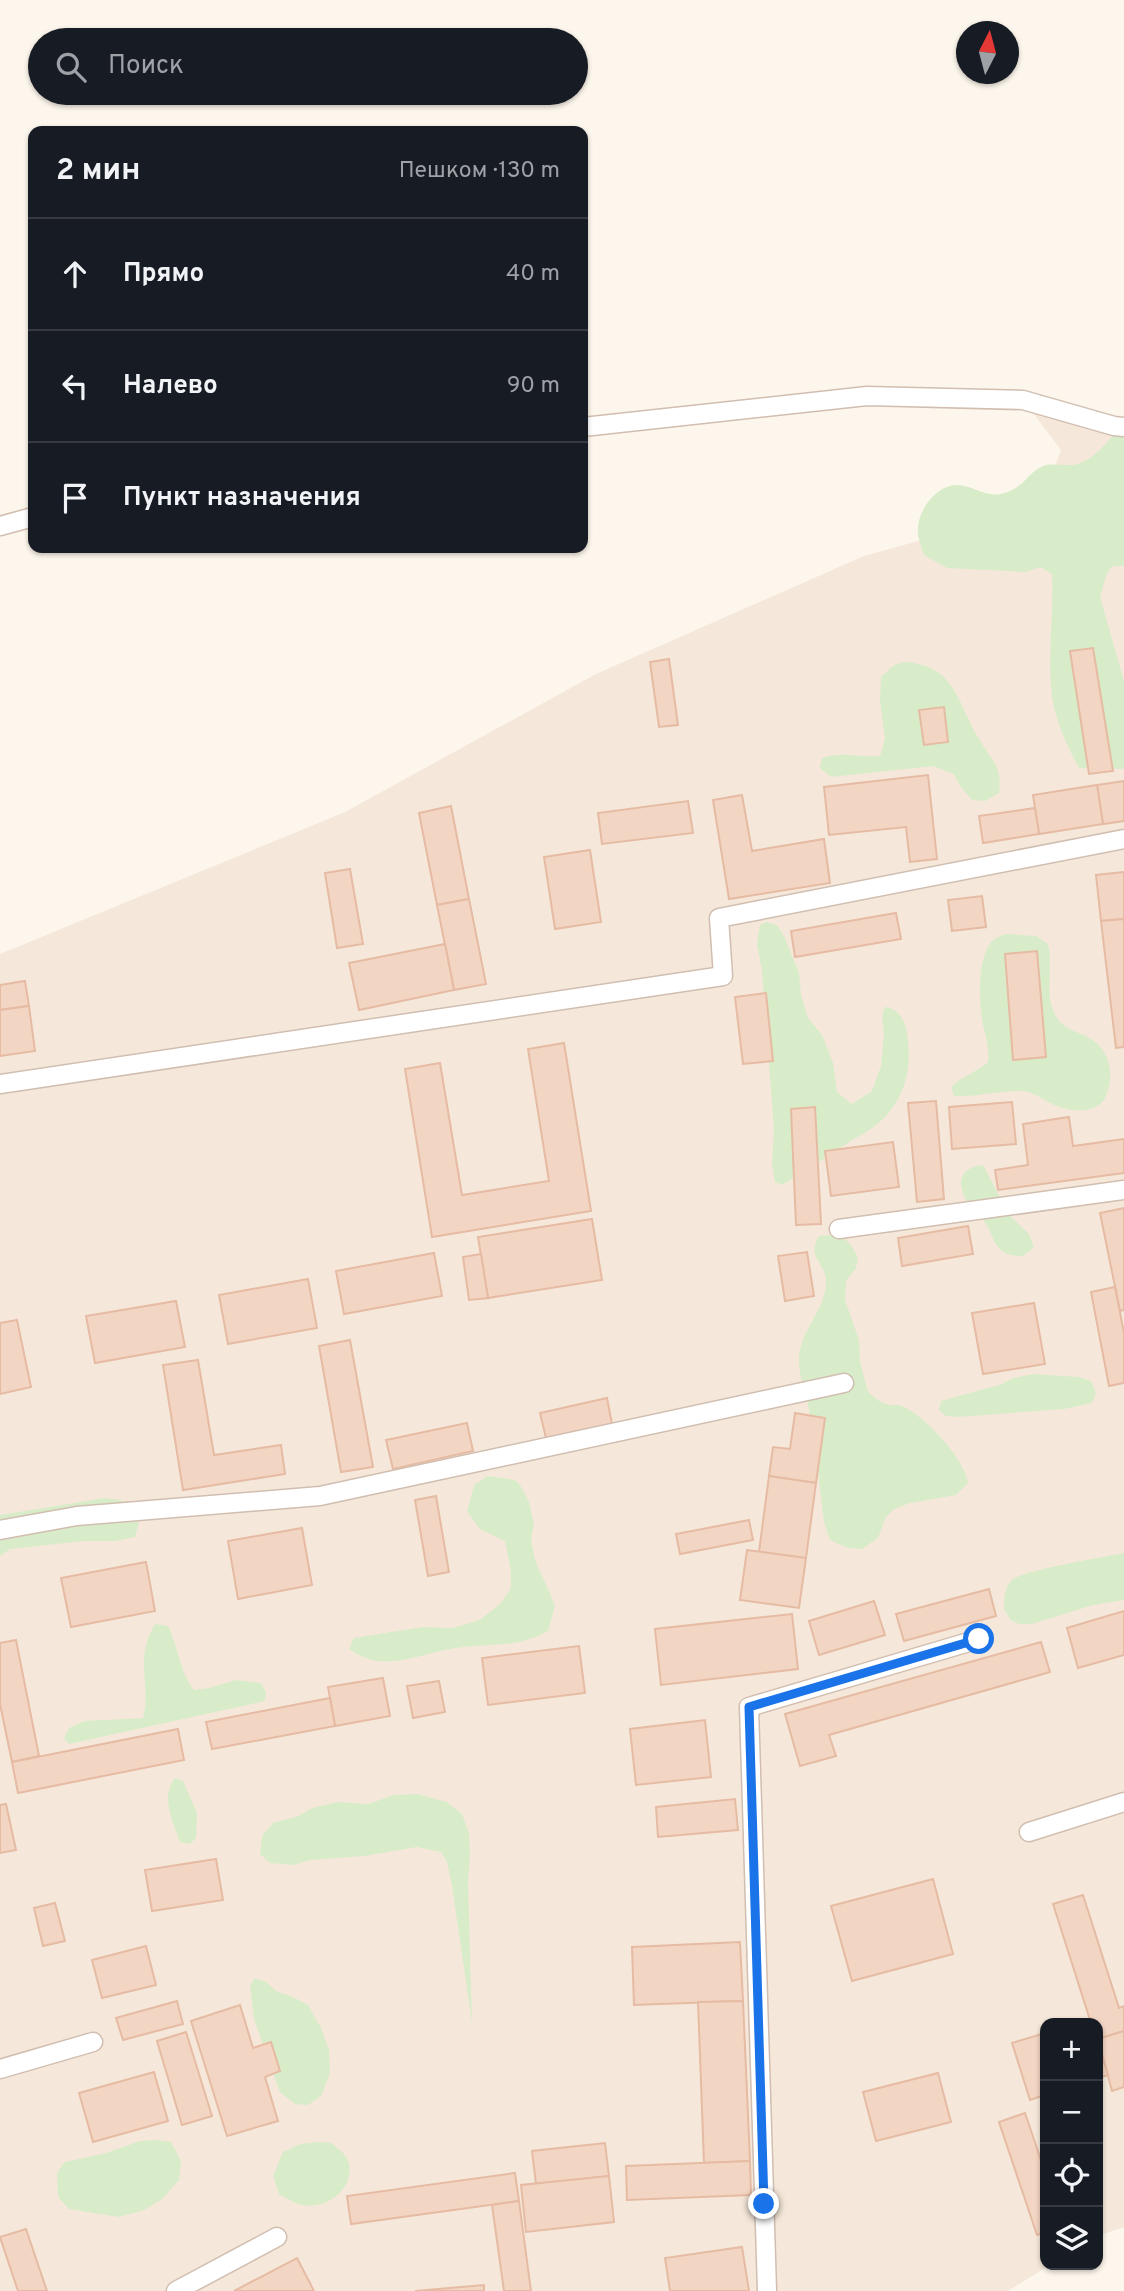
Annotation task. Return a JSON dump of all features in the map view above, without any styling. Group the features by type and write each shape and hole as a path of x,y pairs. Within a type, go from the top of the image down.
{"lane":[{"path":"588,426 866,396 1023,400 1124,427"},
{"path":"0,526 28,518"},
{"path":"0,1084 723,976 719,918 1124,839"},
{"path":"839,1229 1124,1190"},
{"path":"0,1530 77,1516 320,1496 844,1382"},
{"path":"767,2291 749,1707 979,1639"},
{"path":"1028,1832 1124,1802"},
{"path":"0,2069 93,2042"},
{"path":"176,2291 276,2237"}],"shaded area":[{"path":"1023,400 1124,427 1124,2227 1103,2234 1103,2018 1040,2018 1042,2270 1008,2291 0,2291 0,954 345,812 596,674 864,556 1040,507 1061,450"}],"green space":[{"path":"1124,425 1124,566 1112,566 1100,597 1124,681 1124,769 1079,768 1062,733 1052,696 1052,574 1040,567 1026,572 947,568 924,555 918,527 928,502 949,486 964,486 991,494 1005,493 1043,466 1076,464 1086,460 1098,452"},
{"path":"903,662 920,664 934,670 952,687 995,764 1000,783 999,793 985,801 972,800 954,774 933,766 831,777 820,768 822,758 829,756 880,756 885,739 880,700 881,677 893,666"},
{"path":"766,922 777,925 784,936 799,973 801,995 808,1018 822,1035 833,1063 837,1092 852,1104 872,1091 881,1066 884,1034 882,1016 885,1007 894,1010 903,1020 909,1056 903,1088 886,1116 782,1185 775,1182 772,1164 774,1130 762,971 757,944 760,925"},
{"path":"1005,934 1036,936 1048,944 1051,1001 1057,1018 1067,1028 1095,1042 1108,1061 1110,1079 1104,1100 1099,1105 1086,1110 1064,1108 1023,1091 954,1096 951,1087 988,1062 988,1045 981,1010 982,965 989,945"},
{"path":"983,1165 1009,1215 1029,1234 1034,1248 1023,1256 1000,1250 988,1227 968,1204 963,1193 962,1176 970,1169"},
{"path":"819,1236 844,1238 858,1258 856,1268 846,1281 845,1300 859,1340 860,1362 868,1392 884,1403 900,1405 911,1411 932,1428 959,1462 968,1483 956,1495 910,1503 894,1509 886,1517 878,1538 862,1549 848,1548 830,1540 824,1522 813,1433 800,1369 799,1357 804,1337 825,1291 825,1274 814,1250"},
{"path":"1034,1374 1078,1377 1091,1381 1096,1393 1092,1403 1064,1409 958,1417 946,1416 939,1410 941,1401"},
{"path":"488,1476 515,1480 529,1502 534,1525 531,1539 535,1560 555,1605 548,1631 516,1642 453,1648 389,1661 374,1660 349,1649 354,1638 423,1627 452,1628 480,1620 500,1604 511,1588 511,1571 505,1541 480,1529 467,1511 474,1485"},
{"path":"105,1498 121,1500 139,1522 135,1537 10,1549 0,1556 0,1515"},
{"path":"1124,1553 1124,1600 1093,1605 1032,1624 1019,1624 1011,1620 1004,1610 1007,1587 1019,1576"},
{"path":"155,1624 168,1626 185,1676 194,1690 236,1680 261,1683 266,1692 265,1701 69,1744 64,1738 69,1728 85,1721 143,1718 146,1693 145,1650"},
{"path":"175,1778 183,1781 197,1813 196,1838 190,1844 180,1842 171,1818 168,1793"},
{"path":"417,1794 447,1802 462,1814 469,1833 472,2023 452,1886 447,1862 441,1852 417,1847 364,1856 310,1860 293,1865 270,1863 260,1854 262,1836 273,1823 299,1816 312,1808 338,1802 368,1804 394,1795"},
{"path":"255,1978 308,2005 321,2028 329,2050 330,2073 321,2096 308,2105 295,2104 280,2092 254,2019 250,1985"},
{"path":"140,2141 171,2142 181,2161 179,2180 162,2199 144,2210 119,2217 69,2209 58,2197 57,2173 65,2162 106,2153"},
{"path":"332,2143 347,2158 347,2183 342,2191 326,2202 308,2206 298,2204 279,2194 273,2176 283,2152 300,2144"}],"building":[{"path":"1093,648 1113,771 1089,774 1070,651"},
{"path":"669,659 678,725 659,727 650,662"},
{"path":"944,707 948,742 924,745 919,710"},
{"path":"928,775 937,859 910,862 906,827 829,835 824,787"},
{"path":"1124,781 1124,821 1103,824 1097,785"},
{"path":"1097,785 1103,824 1039,834 1033,795"},
{"path":"742,795 752,851 824,839 830,883 729,899 713,800"},
{"path":"688,801 693,833 602,844 598,813"},
{"path":"451,806 469,899 437,905 419,813"},
{"path":"1035,808 1039,834 983,843 979,816"},
{"path":"590,850 601,922 555,929 544,857"},
{"path":"350,869 363,944 337,948 325,873"},
{"path":"1124,872 1124,919 1101,921 1096,875"},
{"path":"982,896 986,927 952,931 948,900"},
{"path":"469,899 486,984 454,990 437,905"},
{"path":"896,913 901,939 795,957 791,931"},
{"path":"1124,919 1124,1047 1116,1048 1101,921"},
{"path":"445,944 454,990 359,1010 349,963"},
{"path":"1037,951 1046,1057 1013,1060 1005,954"},
{"path":"25,981 29,1006 0,1010 0,985"},
{"path":"766,993 773,1061 743,1064 735,997"},
{"path":"29,1006 35,1051 0,1056 0,1010"},
{"path":"564,1043 591,1211 432,1237 405,1069 440,1063 462,1195 549,1181 528,1049"},
{"path":"936,1101 944,1199 917,1202 908,1103"},
{"path":"1012,1102 1016,1144 952,1149 949,1107"},
{"path":"815,1107 821,1224 796,1225 791,1109"},
{"path":"1069,1117 1073,1146 1124,1139 1124,1173 998,1190 995,1170 1028,1165 1023,1124"},
{"path":"893,1142 899,1187 831,1196 825,1151"},
{"path":"1124,1208 1124,1310 1120,1311 1100,1213"},
{"path":"592,1219 602,1280 488,1298 478,1237"},
{"path":"968,1226 973,1254 902,1266 898,1238"},
{"path":"807,1252 814,1296 785,1301 778,1256"},
{"path":"434,1253 442,1296 344,1314 336,1271"},
{"path":"481,1254 488,1298 469,1300 463,1257"},
{"path":"308,1279 317,1328 228,1344 219,1295"},
{"path":"1115,1287 1124,1333 1124,1383 1109,1386 1091,1292"},
{"path":"176,1301 185,1347 95,1363 86,1316"},
{"path":"1034,1303 1045,1364 983,1374 972,1313"},
{"path":"17,1320 31,1387 0,1394 0,1323"},
{"path":"350,1340 373,1467 341,1472 319,1346"},
{"path":"198,1360 214,1455 281,1445 285,1474 183,1490 163,1365"},
{"path":"607,1398 612,1424 546,1438 540,1413"},
{"path":"795,1413 825,1418 816,1483 769,1476 773,1447 790,1449"},
{"path":"467,1423 473,1451 393,1469 386,1440"},
{"path":"769,1476 816,1483 806,1558 759,1552"},
{"path":"436,1496 449,1572 428,1576 415,1500"},
{"path":"749,1520 753,1540 680,1554 676,1534"},
{"path":"302,1528 312,1585 238,1599 228,1541"},
{"path":"747,1550 806,1558 799,1608 740,1600"},
{"path":"146,1562 155,1611 71,1627 61,1578"},
{"path":"989,1589 996,1616 904,1641 896,1614"},
{"path":"874,1601 885,1635 819,1655 809,1621"},
{"path":"1124,1611 1124,1655 1078,1668 1067,1628"},
{"path":"792,1614 798,1669 661,1685 655,1629"},
{"path":"16,1640 39,1756 12,1762 0,1704 0,1643"},
{"path":"1041,1642 1050,1672 829,1735 836,1756 800,1766 785,1714"},
{"path":"579,1646 585,1693 488,1705 482,1658"},
{"path":"383,1678 390,1716 335,1726 328,1687"},
{"path":"439,1681 445,1712 413,1718 407,1686"},
{"path":"330,1698 335,1726 212,1749 206,1722"},
{"path":"705,1720 711,1777 636,1785 630,1729"},
{"path":"178,1729 184,1760 18,1793 12,1762"},
{"path":"735,1799 738,1830 658,1837 656,1807"},
{"path":"6,1804 16,1850 0,1853 0,1805"},
{"path":"216,1859 223,1900 152,1911 145,1870"},
{"path":"933,1879 953,1954 852,1981 831,1906"},
{"path":"1083,1895 1119,2008 1124,2006 1124,2031 1103,2037 1103,2018 1089,2018 1053,1904"},
{"path":"55,1903 65,1941 43,1946 34,1908"},
{"path":"740,1942 743,2001 634,2005 632,1947"},
{"path":"146,1946 156,1985 102,1998 92,1960"},
{"path":"177,2001 183,2024 123,2040 116,2018"},
{"path":"743,2001 750,2161 704,2163 698,2002"},
{"path":"240,2005 253,2048 271,2042 280,2071 265,2077 278,2121 227,2136 191,2021"},
{"path":"1124,2031 1124,2087 1112,2091 1103,2058 1103,2037"},
{"path":"186,2032 212,2116 182,2125 157,2041"},
{"path":"1040,2035 1040,2097 1030,2100 1012,2043"},
{"path":"1103,2059 1108,2075 1103,2076"},
{"path":"154,2072 168,2121 93,2142 79,2093"},
{"path":"938,2073 951,2122 876,2141 863,2092"},
{"path":"1025,2113 1040,2157 1040,2234 1037,2235 999,2122"},
{"path":"605,2143 609,2176 536,2184 532,2151"},
{"path":"750,2161 751,2195 627,2200 626,2166"},
{"path":"515,2173 519,2201 351,2224 347,2196"},
{"path":"609,2176 614,2222 526,2232 521,2185"},
{"path":"519,2201 531,2291 504,2291 492,2205"},
{"path":"26,2229 47,2291 18,2291 0,2237"},
{"path":"742,2247 749,2291 670,2291 665,2258"},
{"path":"297,2258 314,2291 234,2291"},
{"path":"484,2285 484,2291 415,2291"}],"route":[{"path":"764,2204 749,1707 979,1639"}]}
